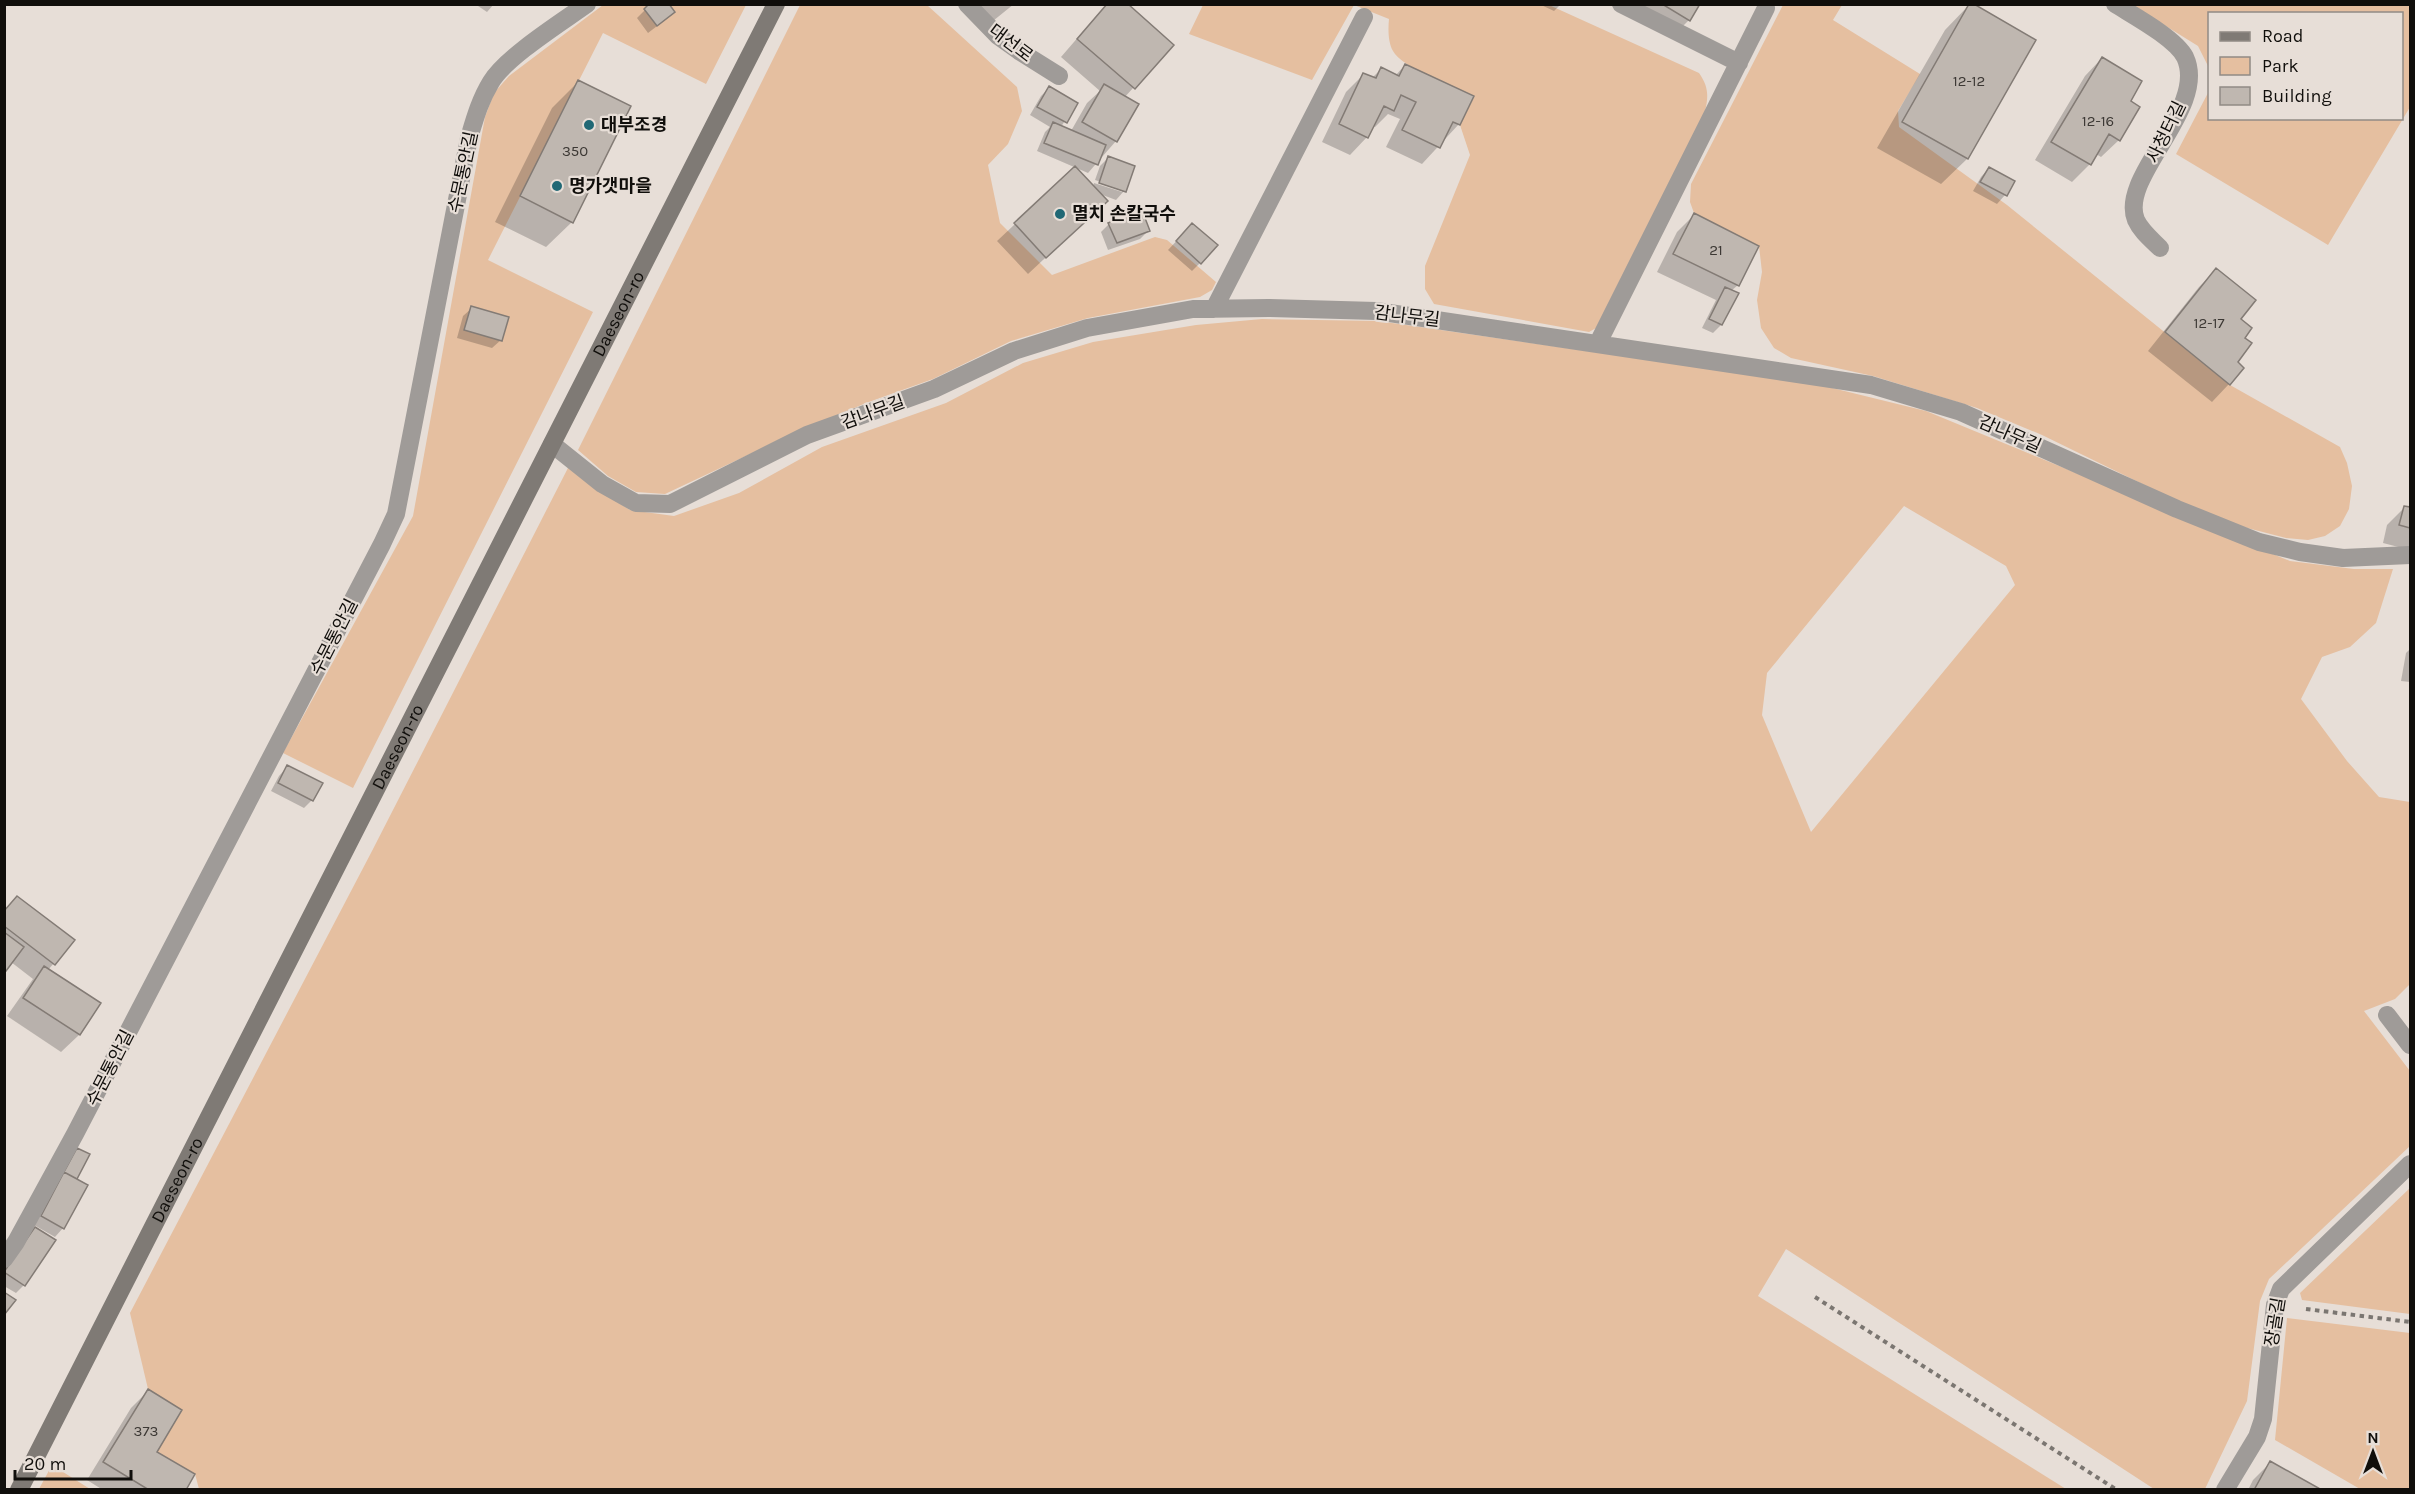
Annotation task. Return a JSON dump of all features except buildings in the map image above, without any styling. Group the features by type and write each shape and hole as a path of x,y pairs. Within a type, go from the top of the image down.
{"street":[{"name":"Daeseon-ro","path":"19,1490 776,4"}],"lane":[{"name":"수문통안길","path":"4,1259 16,1242 75,1134 377,555 396,514 469,138 478,107 493,79 506,66 587,4"},
{"name":"대선로","path":"967,4 998,36 1059,76"},
{"path":"1621,4 1739,63"},
{"name":"사청터길","path":"2115,4 2173,44 2185,57 2188,72 2187,88 2180,109 2141,183 2134,202 2136,219 2145,233 2160,248"},
{"path":"1598,343 1766,8"},
{"path":"1214,309 1364,17"},
{"name":"감나무길","path":"552,444 602,484 636,503 670,504 807,435 934,389 1014,351 1087,328 1193,309 1376,311 1871,385 1961,412 2177,509 2259,542 2300,552 2343,558 2410,555"},
{"path":"2387,1015 2410,1045"},
{"name":"장골길","path":"2225,1490 2257,1437 2263,1419 2275,1305 2281,1289 2410,1164"}],"path":[{"path":"1815,1297 2117,1490"},
{"path":"2275,1305 2410,1322"}],"green space":[{"path":"603,5 746,5 706,84 603,33 488,260 593,312 353,788 283,753 413,516 485,117 494,93 509,76"},
{"path":"800,5 927,5 1017,87 1022,111 1008,144 988,165 1000,223 1052,275 1155,237 1167,240 1216,282 1212,290 1200,297 1088,318 1011,341 933,379 866,403 793,434 665,494 636,492 608,476 578,450"},
{"path":"1203,5 1354,5 1312,80 1189,34"},
{"path":"1354,5 1549,5 1699,73 1707,91 1705,111 1598,327 1589,332 1434,304 1425,289 1425,266 1470,155 1460,125 1474,97 1406,64 1393,51 1390,44 1389,19"},
{"path":"1783,5 1842,5 1833,20 1920,74 1898,111 1899,127 2007,205 2230,385 2340,447 2347,463 2352,486 2349,509 2340,526 2325,536 2308,540 2286,538 2228,523 2042,435 1977,408 1873,376 1791,358 1774,348 1761,328 1757,300 1762,272 1759,246 1694,213 1690,202 1691,184"},
{"path":"2132,5 2410,5 2410,107 2403,119 2403,12 2208,12 2208,66 2198,46"},
{"path":"2208,93 2208,120 2402,120 2328,245 2176,154"},
{"path":"1262,319 1378,321 1816,384 1926,411 2290,561 2354,569 2393,569 2376,623 2350,647 2322,657 2301,699 2347,761 2379,797 2410,802 2410,984 2395,999 2364,1011 2410,1071 2410,1146 2269,1279 2260,1301 2247,1401 2205,1489 2154,1489 1786,1249 1758,1296 2066,1489 199,1489 195,1474 157,1452 182,1411 148,1389 130,1313 372,851 569,466 598,490 630,510 674,516 739,493 822,447 946,403 1023,363 1093,342 1196,325","holes":["1904,506 2006,566 2015,585 1811,832 1762,715 1767,673"]},
{"path":"2410,1188 2410,1314 2302,1300 2300,1293"},
{"path":"2287,1318 2410,1333 2410,1489 2360,1489 2275,1440"},
{"path":"52,1465 90,1489 39,1489"}],"place":[{"name":"대부조경","path":"589,125"},
{"name":"명가갯마을","path":"557,186"},
{"name":"멸치 손칼국수","path":"1060,214"}]}
